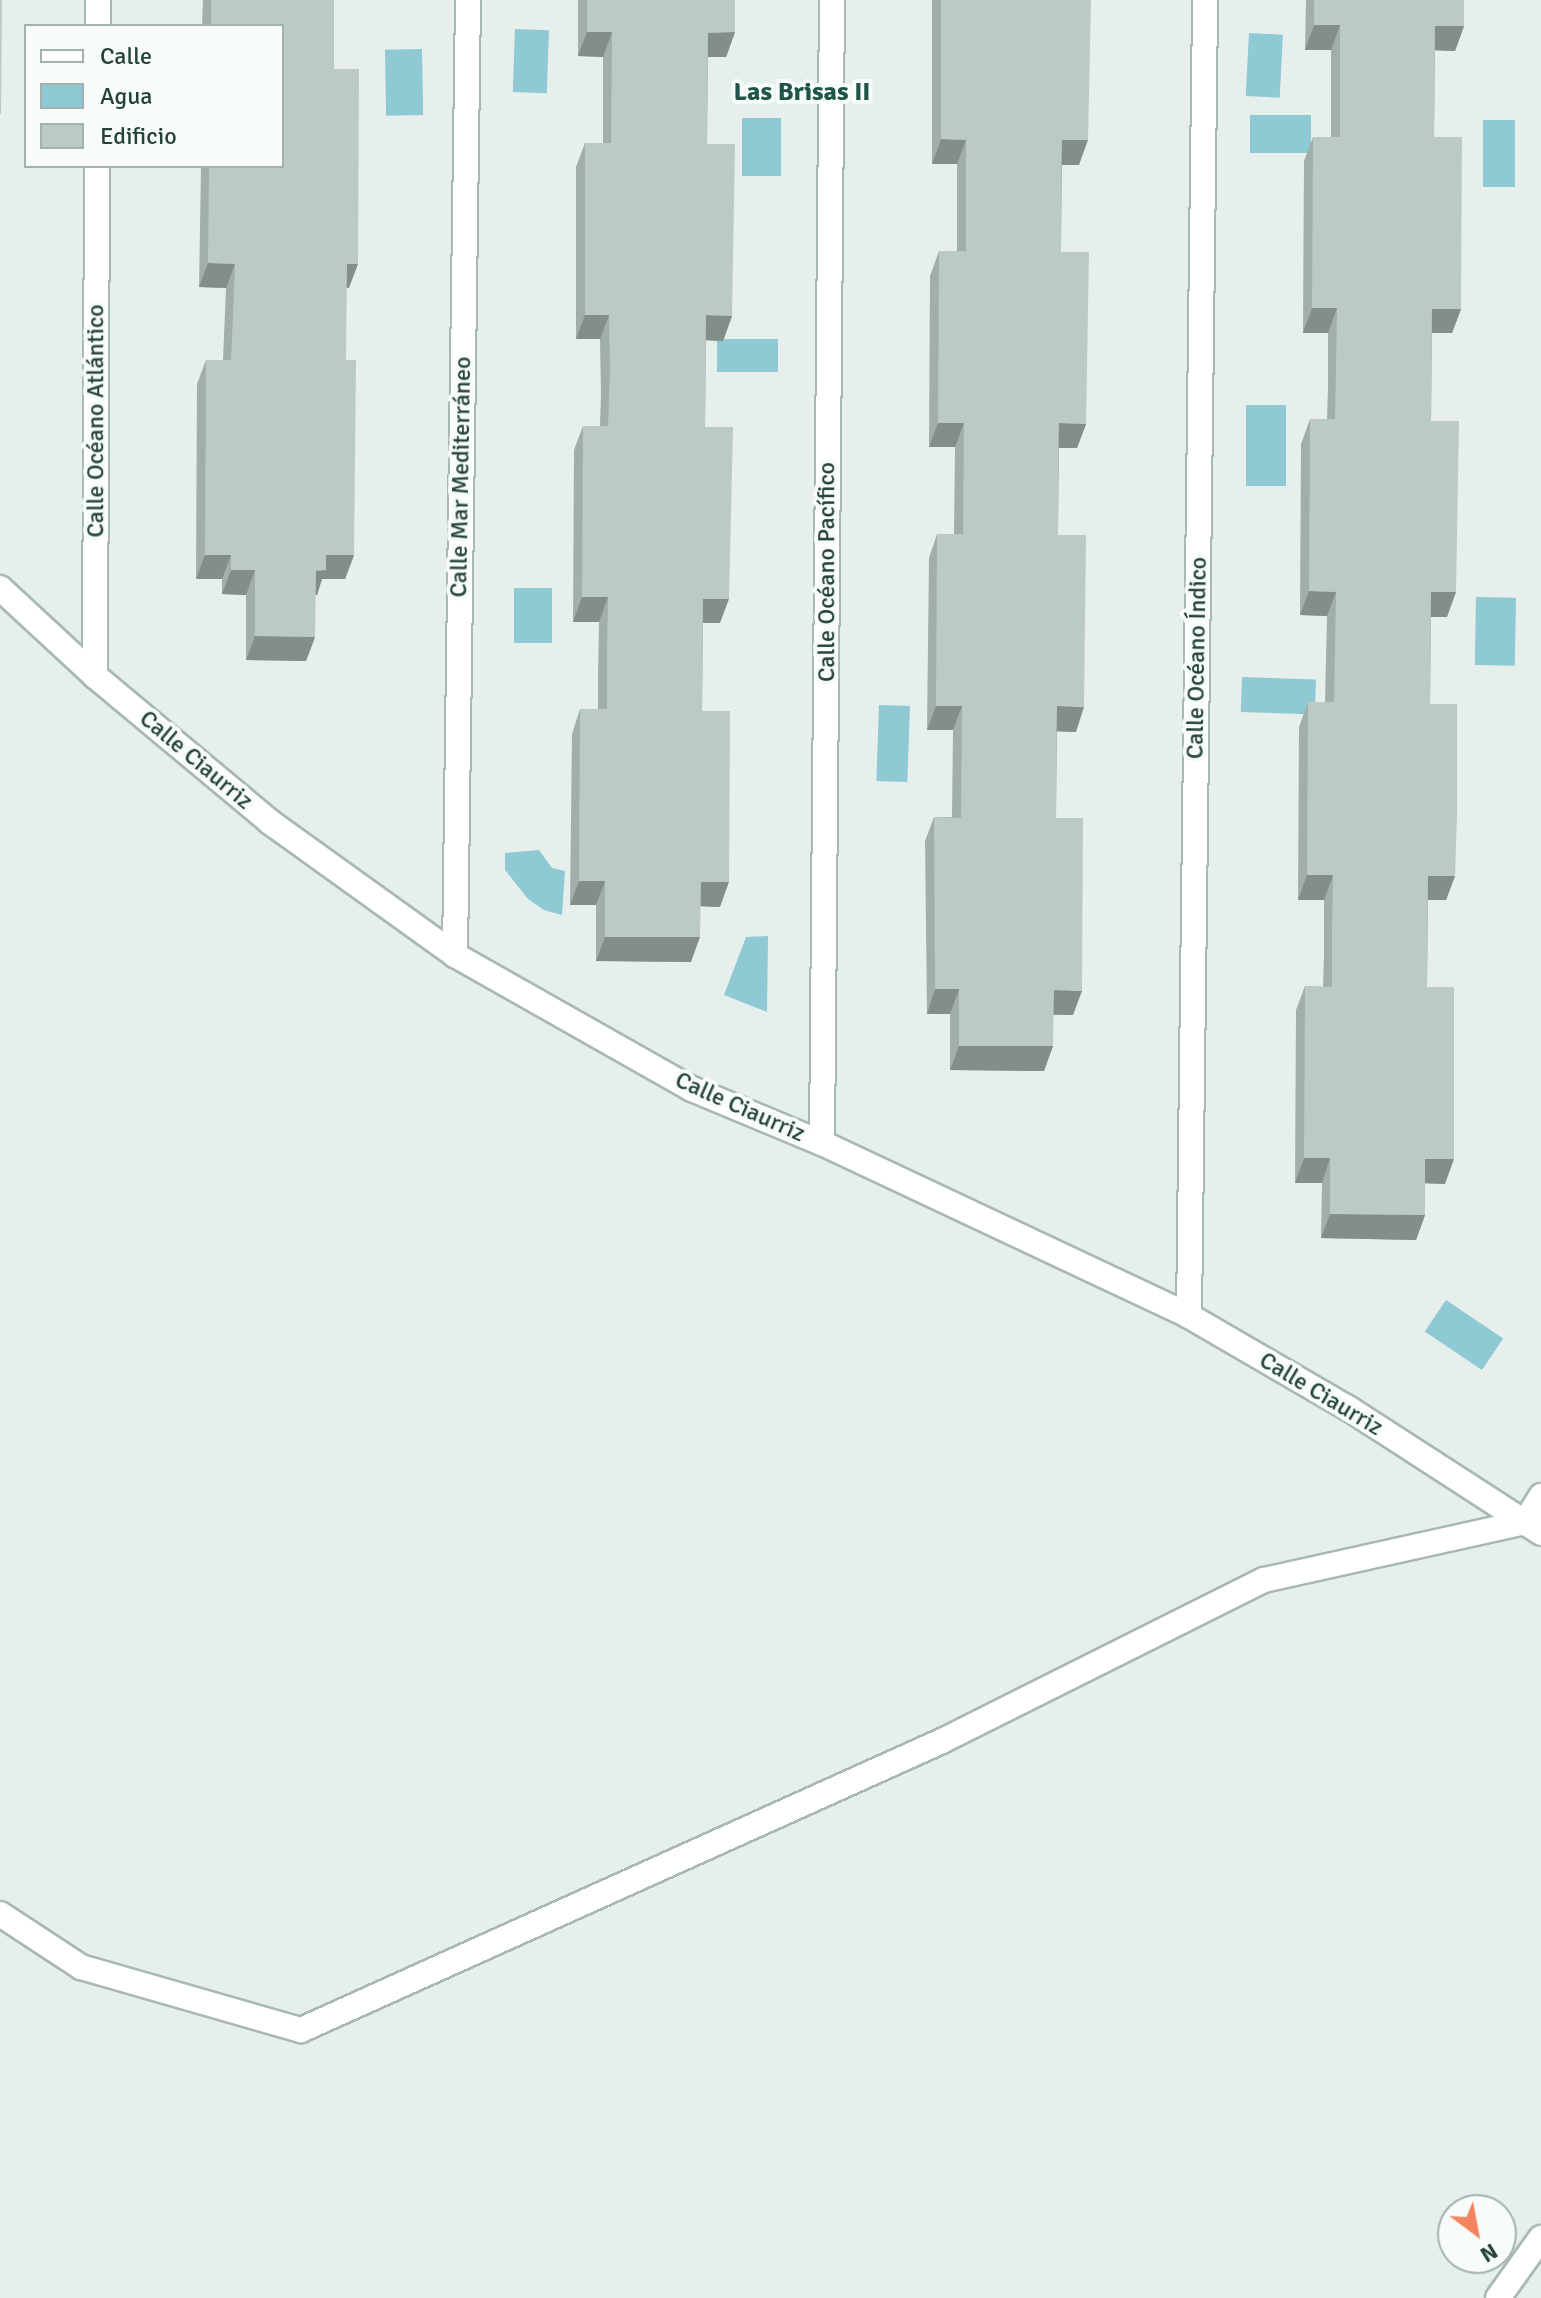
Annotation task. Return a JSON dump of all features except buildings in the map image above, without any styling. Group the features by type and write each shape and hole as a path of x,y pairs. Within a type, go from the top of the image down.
{"street":[{"path":"98,0 98,24"},
{"name":"Calle Mar Mediterráneo","path":"455,955 468,0"},
{"name":"Calle Océano Pacífico","path":"822,1143 832,0"},
{"name":"Calle Océano Índico","path":"1189,1316 1205,0"},
{"name":"Calle Océano Atlántico","path":"95,676 97,168"},
{"name":"Calle Ciaurriz","path":"0,588 95,676 270,822 455,955 692,1089 822,1143 1189,1316 1348,1408 1533,1528"},
{"path":"0,1914 81,1967 301,2030 942,1741 1264,1580 1533,1528 1541,1496"},
{"path":"1498,2298 1541,2238"}],"water":[{"path":"515,29 549,30 547,93 513,92"},
{"path":"1249,33 1283,35 1280,98 1246,96"},
{"path":"422,49 423,115 386,116 385,50"},
{"path":"1250,115 1311,115 1311,153 1250,153"},
{"path":"742,118 781,118 781,176 742,176"},
{"path":"1483,120 1515,120 1515,187 1483,187"},
{"path":"717,339 778,339 778,372 717,372"},
{"path":"1246,405 1286,405 1286,486 1246,486"},
{"path":"514,588 552,588 552,643 514,643"},
{"path":"1476,597 1516,598 1515,666 1475,665"},
{"path":"1242,677 1316,680 1315,715 1241,712"},
{"path":"879,705 910,706 907,782 876,781"},
{"path":"539,850 552,868 565,871 562,915 544,910 528,899 505,870 505,853"},
{"path":"768,936 767,1012 724,995 746,937"},
{"path":"1446,1300 1503,1339 1482,1370 1425,1332"}],"district":[{"name":"Las Brisas II","path":"802,93"}]}
